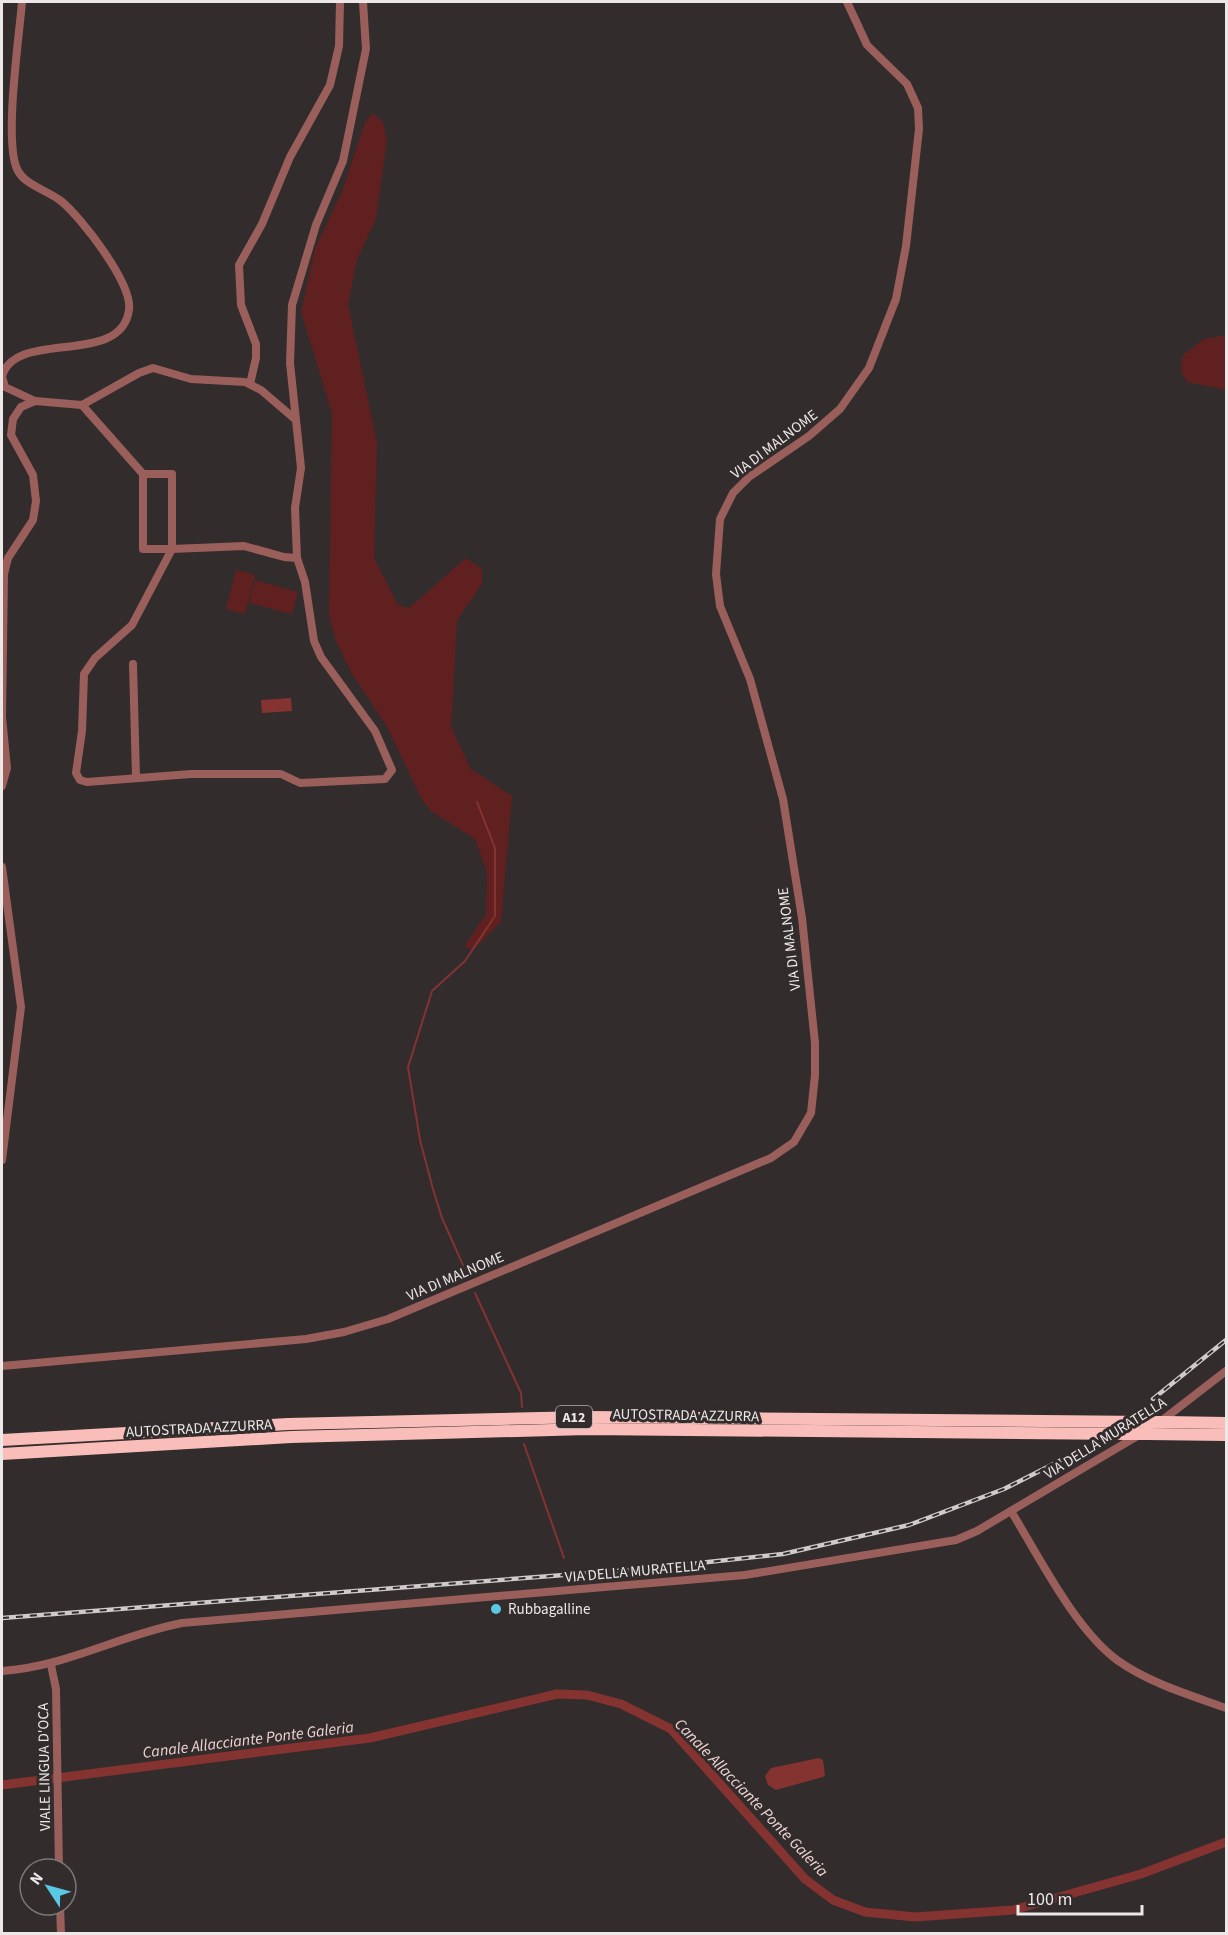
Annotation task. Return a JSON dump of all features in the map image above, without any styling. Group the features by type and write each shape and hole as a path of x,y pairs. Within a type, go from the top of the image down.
{"highway":[{"name":"AUTOSTRADA AZZURRA","path":"2,1440 288,1424 585,1417 1148,1428 1227,1435"},
{"name":"AUTOSTRADA AZZURRA","path":"2,1454 291,1437 587,1429 1128,1434 1166,1422 1227,1423"}],"street":[{"path":"22,2 13,117 15,163 26,180 64,204 109,256 130,302 126,320 110,336 88,344 35,352 6,367 2,377 5,387 35,401 82,405 139,373 153,368 191,379 237,380 250,384 264,392 296,420"},
{"path":"250,384 256,349 241,304 239,265 262,224 287,162 332,81 339,46 340,2"},
{"path":"143,474 172,474 172,549 132,625 93,661 82,679 77,777 87,782 136,777 281,774 300,783 389,777 392,768 378,737 316,647 305,582 297,558 295,508 301,468 290,354 292,305 316,225 343,161 366,50 363,2"},
{"name":"VIA DI MALNOME","path":"2,1366 306,1339 367,1326 771,1158 789,1146 803,1130 813,1107 816,1058 802,918 781,792 750,679 720,606 716,574 720,519 728,500 749,477 824,424 852,395 879,348 900,281 919,129 918,108 908,84 867,45 847,2"},
{"path":"2,786 7,770 2,706 4,574 10,556 33,520 36,501 33,475 13,441 11,428 19,408 35,401"},
{"path":"82,405 143,474 143,549 244,546 284,557 297,558"},
{"path":"133,664 136,777"},
{"path":"2,867 21,1007 2,1160"},
{"name":"VIA DELLA MURATELLA","path":"2,1671 51,1665 147,1631 209,1619 745,1575 956,1540 1011,1511 1150,1428 1227,1371"},
{"path":"1011,1511 1083,1625 1102,1647 1119,1661 1156,1682 1227,1708"},
{"name":"VIALE LINGUA D'OCA","path":"51,1665 56,1689 59,1857"},
{"path":"60,1917 61,1934"}],"shaded area":[{"path":"373,113 383,122 387,141 376,219 357,260 348,304 377,443 374,558 398,605 409,608 466,558 482,569 482,584 457,620 451,727 471,769 512,796 501,922 474,949 464,947 486,914 487,872 475,839 431,811 421,798 387,727 351,672 336,641 329,616 332,413 301,312 315,249 343,189 365,122"},
{"path":"1226,335 1226,390 1187,382 1181,371 1182,356 1204,339"},
{"path":"236,570 255,575 245,614 226,609"},
{"path":"255,580 298,592 292,614 249,603"},
{"path":"291,698 292,711 262,713 261,700"},
{"path":"819,1758 823,1760 825,1775 823,1777 776,1790 768,1785 765,1776 771,1768"}],"waterway":[{"path":"467,1274 442,1218 433,1189 420,1140 408,1067 432,991 465,961 495,916 495,848 477,802"},
{"path":"475,1293 521,1393 522,1407"},
{"path":"524,1444 564,1558"},
{"name":"Canale Allacciante Ponte Galeria","path":"2,1785 370,1738 557,1694 587,1695 621,1704 671,1729 805,1879 833,1900 865,1912 915,1917 1013,1910 1141,1874 1226,1842"}],"railway":[{"path":"1153,1399 1226,1340"},
{"path":"2,1618 643,1569 783,1554 909,1525 1004,1489 1077,1452"}],"place":[{"name":"Rubbagalline","path":"496,1609"}]}
